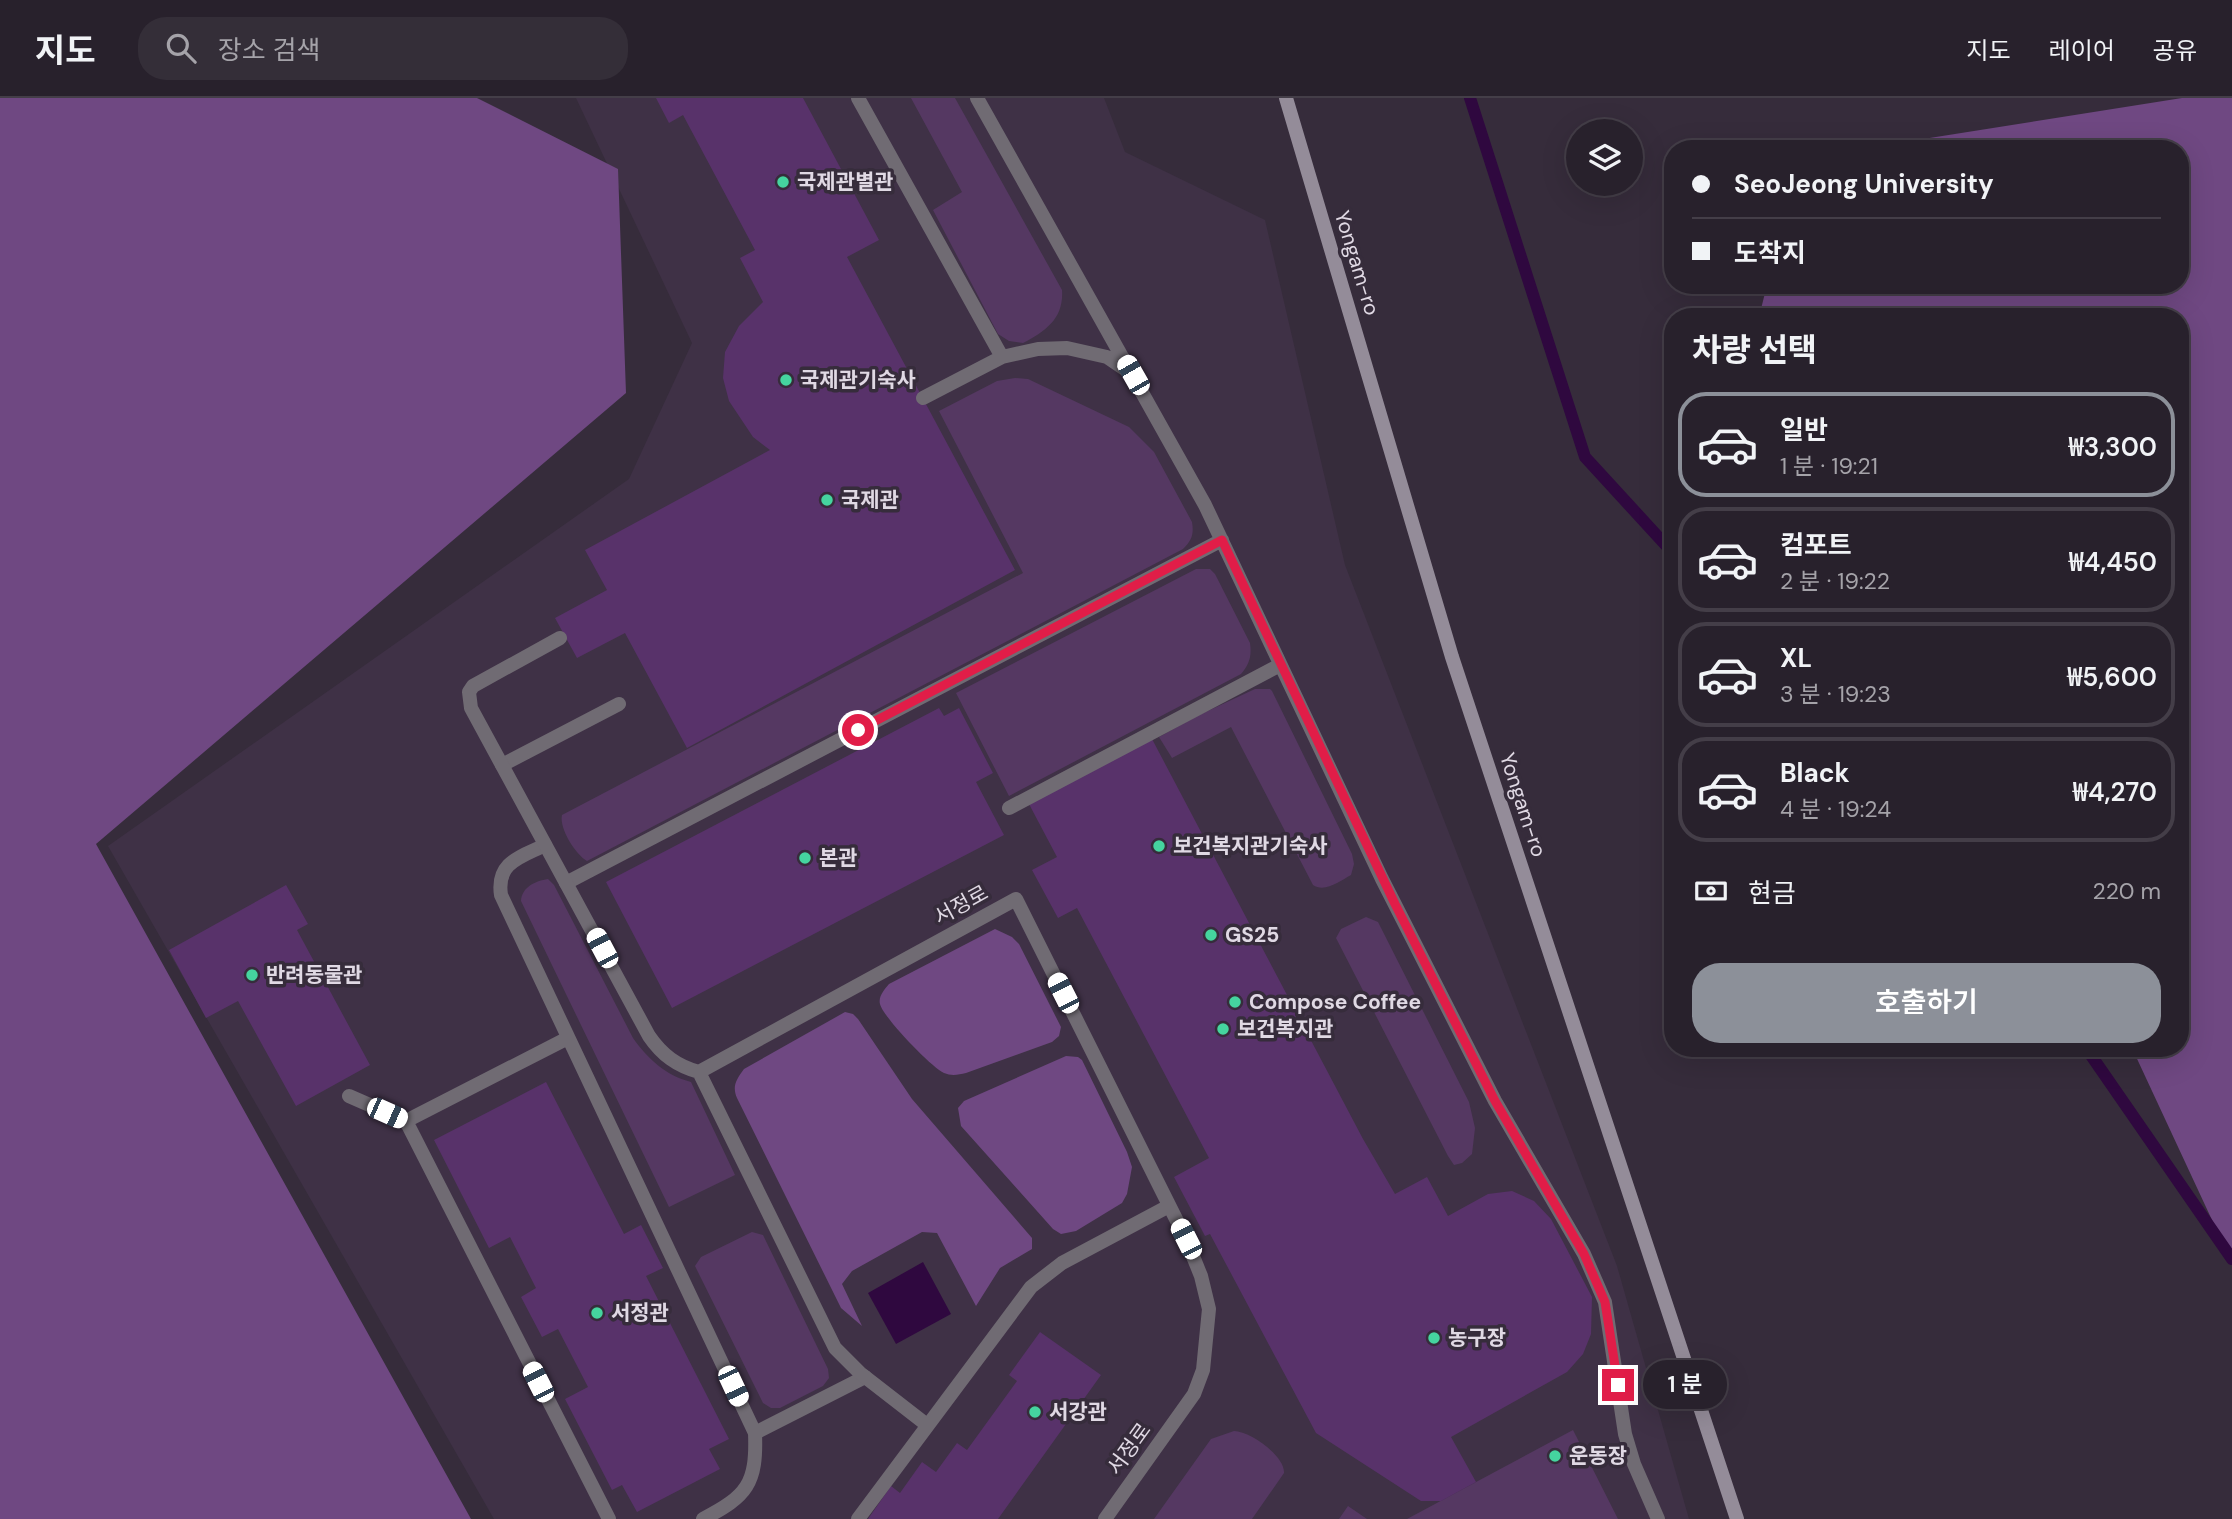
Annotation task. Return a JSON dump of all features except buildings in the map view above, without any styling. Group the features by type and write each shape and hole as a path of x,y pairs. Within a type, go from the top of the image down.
{"street":[{"path":"858,98 1002,357"},
{"path":"977,98 1205,505 1382,879 1495,1101 1584,1254 1605,1302 1625,1434 1634,1464 1658,1519"},
{"name":"Yongam-ro","path":"1286,98 1452,657 1737,1519"},
{"path":"923,398 1002,357 1038,349 1067,348 1107,357 1133,375"},
{"path":"566,883 1222,540"},
{"path":"560,638 474,686 469,692 471,708 658,1049 685,1068 699,1072 835,1348 865,1377 927,1425"},
{"path":"1010,808 1280,664"},
{"path":"502,765 619,704"},
{"path":"545,845 512,861 503,869 499,882 501,895 755,1433 754,1470 739,1498 702,1519"},
{"name":"서정로","path":"699,1072 1016,899 1169,1206 1201,1276 1209,1309 1203,1370 1194,1394 1105,1519"},
{"path":"406,1121 568,1038"},
{"path":"349,1096 406,1121 609,1519"},
{"path":"858,1519 1031,1287 1062,1263 1169,1206"},
{"path":"755,1433 865,1377"}],"shaded area":[{"path":"0,98 477,98 618,169 626,393 96,844 471,1519 0,1519"},
{"path":"576,98 1104,98 1125,152 1265,220 1345,565 1617,1266 1689,1519 494,1519 108,846 629,479 692,343"},
{"path":"911,98 955,98 1062,290 1057,316 1039,334 1023,343 1009,341 998,334 933,210 962,192"},
{"path":"2182,98 2232,98 2232,1263 2136,1057 2189,1057 2189,308 1761,308 1765,294 2189,294 2189,140 1917,140"},
{"path":"1028,379 1129,427 1154,452 1192,522 1192,537 1186,546 587,861 582,858 565,833 562,815 1023,573 939,411 997,381"},
{"path":"1196,569 1210,569 1215,574 1250,643 1249,660 1241,674 1009,796 956,693"},
{"path":"1255,689 1272,691 1352,854 1354,864 1351,875 1332,885 1322,888 1313,885 1231,727 1172,758 1159,737"},
{"path":"548,879 554,885 633,1038 658,1065 691,1082 735,1175 669,1207 521,901 530,885"},
{"path":"1366,917 1378,922 1469,1102 1475,1128 1472,1154 1462,1163 1454,1165 1448,1156 1336,938 1341,929"},
{"path":"995,929 1012,937 1019,944 1061,1027 1059,1036 1052,1042 966,1073 947,1074 929,1062 898,1030 883,1010 880,998 889,984"},
{"path":"845,1012 858,1019 912,1099 1032,1238 1032,1249 1000,1268 976,1306 937,1233 922,1232 852,1271 842,1284 862,1326 841,1308 737,1098 736,1083 744,1069"},
{"path":"1066,1056 1082,1060 1132,1167 1127,1194 1122,1203 1076,1231 1061,1234 1053,1229 961,1126 958,1108 964,1101"},
{"path":"752,1232 763,1235 828,1369 829,1378 823,1386 780,1408 771,1408 763,1403 695,1266 701,1257"},
{"path":"923,1262 951,1314 896,1344 868,1293"},
{"name":"운동장","path":"1573,1430 1618,1519 1407,1519"},
{"path":"1234,1431 1257,1440 1273,1452 1283,1466 1284,1473 1252,1519 1154,1519 1211,1439"},
{"path":"1348,1506 1367,1519 1339,1519"}],"waterway":[{"path":"1470,98 1585,457 1664,543"},
{"path":"2092,1057 2232,1259"}],"place":[{"name":"국제관별관","path":"783,182"},
{"name":"국제관기숙사","path":"786,380"},
{"name":"국제관","path":"827,500"},
{"name":"보건복지관기숙사","path":"1159,846"},
{"name":"본관","path":"805,858"},
{"name":"GS25","path":"1211,935"},
{"name":"반려동물관","path":"252,975"},
{"name":"Compose Coffee","path":"1235,1002"},
{"name":"보건복지관","path":"1223,1029"},
{"name":"서정관","path":"597,1313"},
{"name":"농구장","path":"1434,1338"},
{"name":"서강관","path":"1035,1412"},
{"name":"운동장","path":"1555,1456"}],"route":[{"path":"858,730 1222,540 1395,904 1495,1101 1584,1254 1605,1302 1618,1385"}]}
